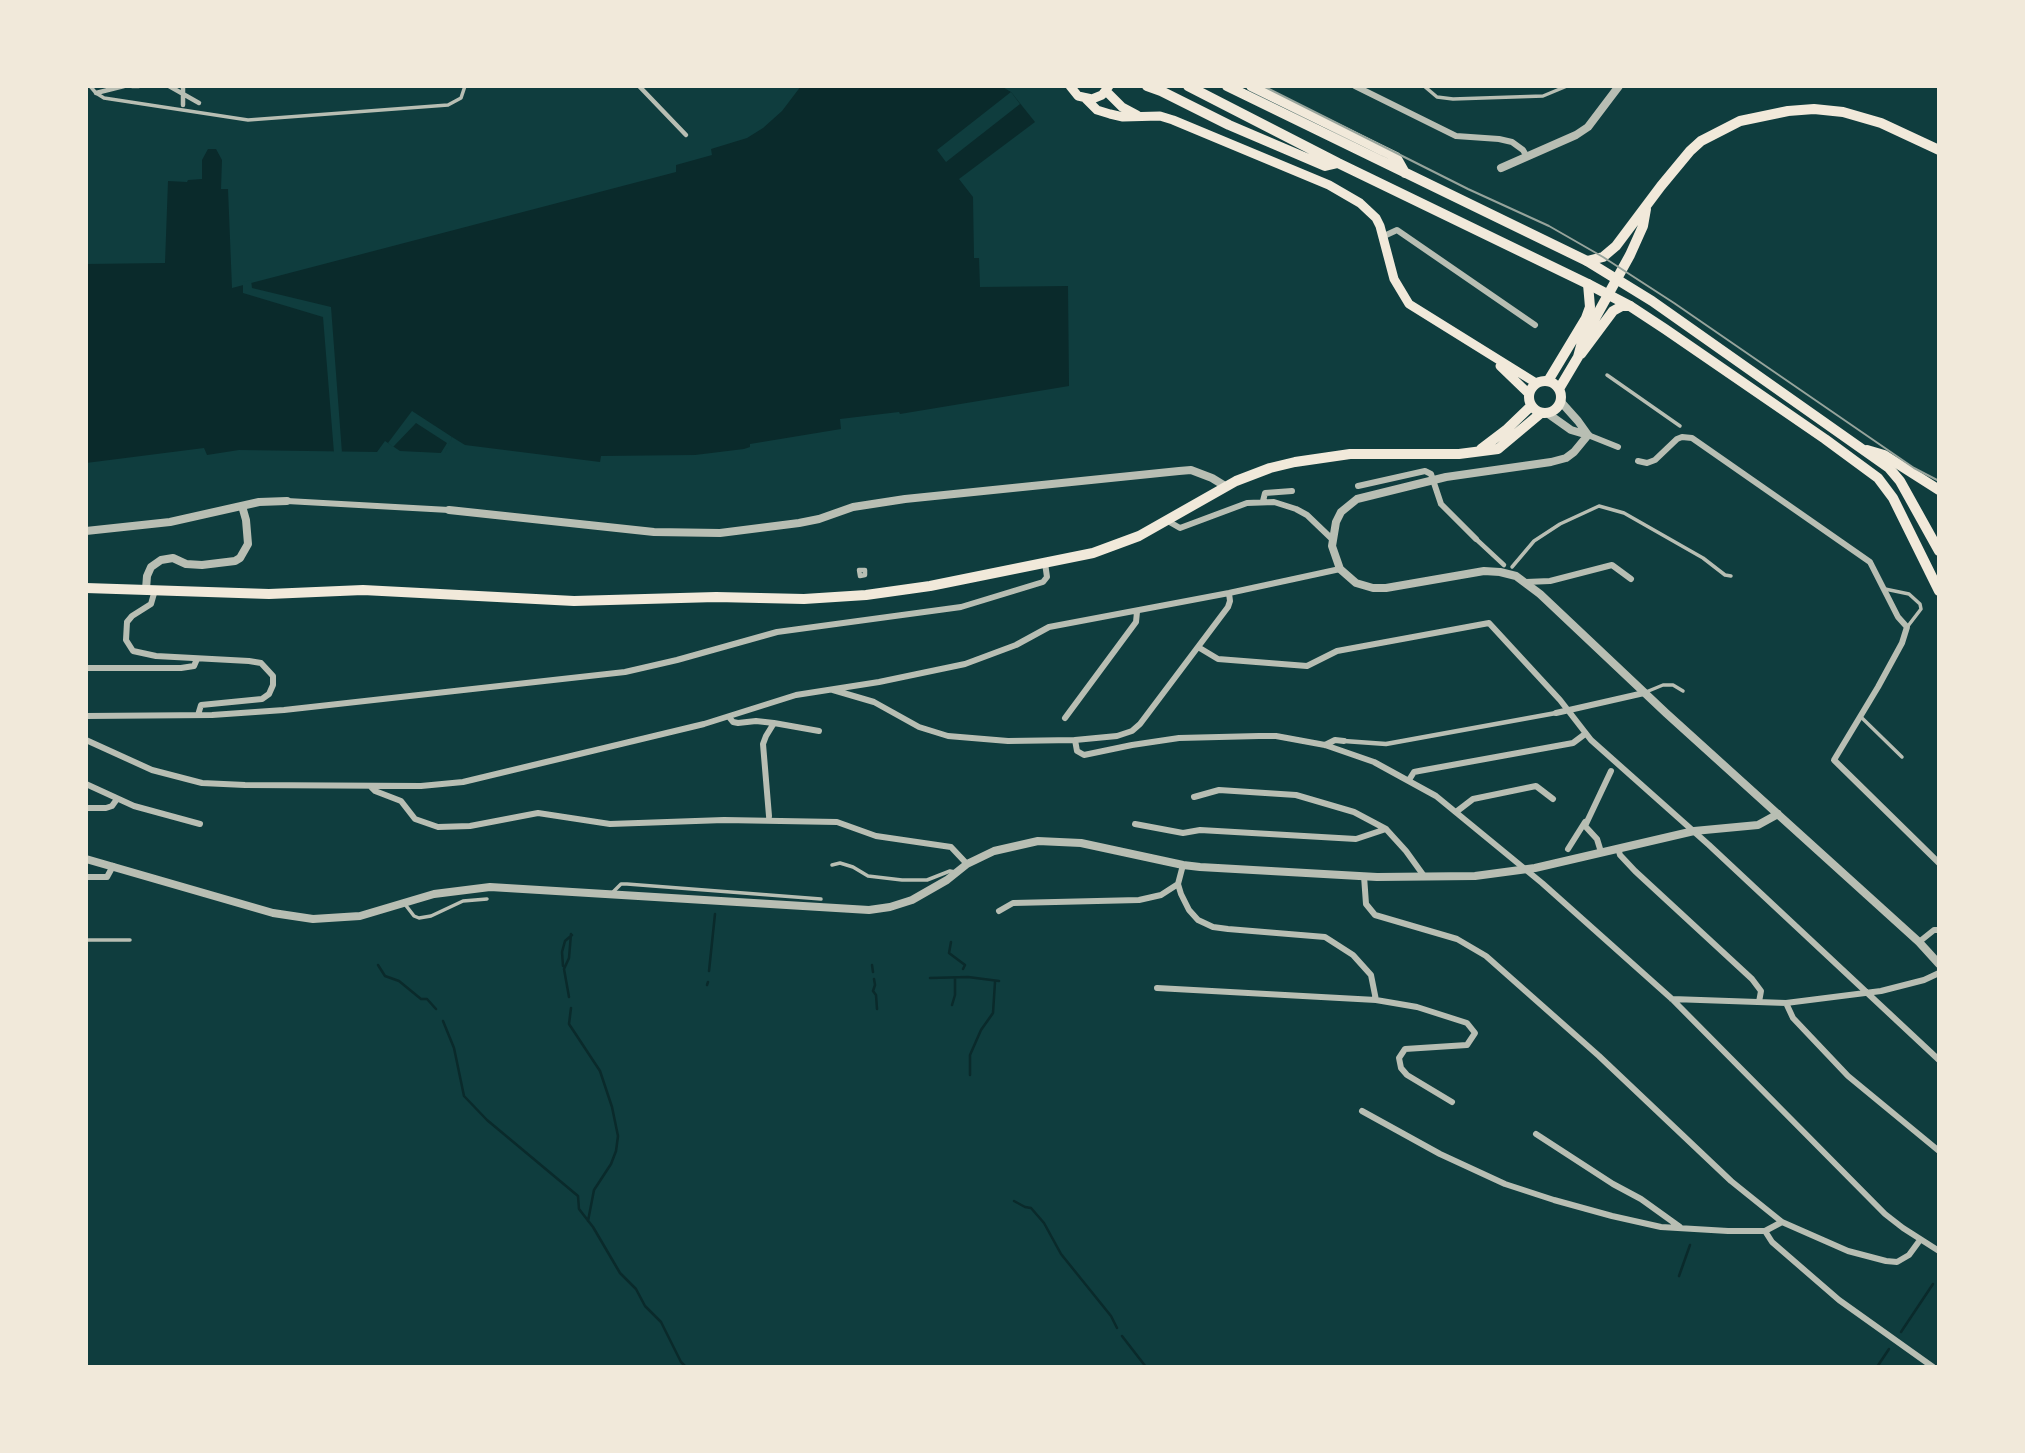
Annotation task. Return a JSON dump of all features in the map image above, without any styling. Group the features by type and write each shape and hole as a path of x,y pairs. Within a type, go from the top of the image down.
{"highway":[{"path":"1152,86 1229,125 1325,166 1338,163"},
{"path":"1188,86 1630,306 1878,478 1893,498 1939,591"},
{"path":"1227,86 1587,261 1652,301 1895,474 1939,551"},
{"path":"1251,86 1396,157 1405,173"}],"main road":[{"path":"1070,86 1075,94 1086,99 1097,110 1123,117 1138,115 1173,120 1348,195 1376,218 1384,236 1394,279 1403,298 1415,309 1488,355 1536,383 1548,381 1559,389"},
{"path":"1086,99 1097,98 1107,88 1122,107 1138,115"},
{"path":"1587,261 1603,257 1616,246 1674,169 1701,141 1724,128 1761,115 1814,109 1843,112 1881,123 1937,146"},
{"path":"1578,357 1582,342 1618,279 1643,226 1646,209"},
{"path":"1548,381 1590,307 1588,284"},
{"path":"86,588 269,594 363,590 574,601 708,597 804,599 897,591 1093,553 1139,536 1225,486 1270,468 1336,455 1380,452 1459,454 1498,449 1544,413 1558,408 1561,402 1559,389 1578,357 1613,311 1622,306 1630,306"},
{"path":"1488,355 1528,393 1531,406 1544,413"},
{"path":"1528,393 1536,383"},
{"path":"1477,452 1531,406"},
{"path":"1863,449 1884,455 1939,490"}],"street":[{"path":"96,93 124,86"},
{"path":"132,86 139,86"},
{"path":"169,86 199,103"},
{"path":"183,86 183,105"},
{"path":"639,86 686,135"},
{"path":"1355,86 1456,136 1512,142 1527,157"},
{"path":"1501,169 1588,127 1619,86"},
{"path":"1384,236 1397,230 1535,325"},
{"path":"1561,402 1588,435"},
{"path":"1544,413 1571,430 1618,447"},
{"path":"1680,426 1682,437"},
{"path":"1588,435 1566,458 1433,480 1357,499 1341,512 1336,522 1332,539 1340,569 1356,583 1373,588 1484,571 1508,573 1524,582 1919,942 1939,964"},
{"path":"1638,461 1647,463 1655,460 1682,437 1692,438 1870,562 1898,617 1908,627 1861,717 1834,760 1939,863"},
{"path":"86,531 170,522 267,501 287,501 449,510 654,532 720,533 799,523 853,507 905,499 1192,470 1225,486"},
{"path":"1358,486 1425,471 1431,474 1441,503 1504,565"},
{"path":"1263,501 1265,493 1292,491"},
{"path":"1166,520 1180,528 1238,506 1263,501 1296,509 1319,524 1332,539"},
{"path":"198,715 201,705 262,699 269,694 274,680 268,668 261,663 145,655 128,646 125,633 127,622 131,616 151,604 147,576 151,567 161,560 173,558 186,564 202,565 235,561 244,554 248,544 242,506"},
{"path":"86,716 198,715 284,710 625,672 804,627 961,607 1042,582 1047,577 1045,563"},
{"path":"1524,582 1550,581 1612,565 1631,579"},
{"path":"86,740 152,770 202,783 370,786 435,785 473,780 729,717 779,699 965,664 1016,645 1049,627 1308,578 1340,569"},
{"path":"833,690 874,702 919,727 948,736 1008,741 1117,736 1134,729 1228,607 1229,593"},
{"path":"1065,718 1136,622 1137,612"},
{"path":"1198,647 1218,659 1307,666 1337,651 1489,623 1569,711 1585,734 1694,831 1939,1060"},
{"path":"86,668 181,668 194,666 197,659"},
{"path":"1325,745 1335,740 1367,745 1386,744 1569,711 1644,693"},
{"path":"729,717 738,723 756,721 819,731"},
{"path":"769,816 763,744 774,723"},
{"path":"1409,780 1414,772 1573,743 1585,734"},
{"path":"1075,740 1077,751 1084,755 1157,741 1221,736 1276,736 1325,745 1374,762 1409,780 1457,812 1672,999 1885,1214 1939,1251"},
{"path":"1568,849 1611,771"},
{"path":"86,783 149,811 200,824"},
{"path":"370,786 374,791 401,801 415,820 438,827 470,827 538,813 610,824 745,820 837,822 876,836 951,847 967,864"},
{"path":"1457,812 1473,799 1536,786 1553,799"},
{"path":"1194,797 1219,790 1296,795 1354,812 1386,830 1424,876"},
{"path":"86,808 106,808 112,806 117,799"},
{"path":"86,859 273,913 298,917 345,918 453,890 490,887 869,909 890,907 912,900 967,864 994,851 1038,841 1059,840 1101,846 1183,865 1364,876 1475,876 1525,869 1694,831 1758,825 1778,814"},
{"path":"1586,820 1585,826 1598,839 1601,852"},
{"path":"1135,824 1183,833 1200,830 1356,839 1386,830"},
{"path":"1618,848 1620,855 1634,871 1752,979 1761,991 1759,1002"},
{"path":"1183,865 1178,884 1189,910 1198,920 1213,927 1311,934 1333,941 1358,960 1371,975 1376,1000"},
{"path":"86,877 107,877 113,866"},
{"path":"1364,876 1366,904 1375,915 1457,939 1486,956 1726,1176 1782,1222 1848,1251 1886,1261 1897,1262 1903,1259 1920,1240"},
{"path":"999,911 1013,903 1139,900 1161,895 1178,884"},
{"path":"1919,942 1934,930 1939,930"},
{"path":"1672,999 1786,1003 1866,992 1924,980 1939,973"},
{"path":"1157,988 1376,1000 1417,1007 1471,1025 1475,1033 1467,1045 1405,1049 1399,1058 1401,1068 1407,1074 1452,1102"},
{"path":"1786,1003 1793,1018 1849,1076 1939,1151"},
{"path":"1362,1111 1440,1154 1520,1189 1612,1216 1681,1229 1765,1231 1782,1222"},
{"path":"1536,1134 1604,1179 1641,1199 1681,1229"},
{"path":"1765,1231 1772,1242 1839,1300 1933,1367"}],"lane":[{"path":"90,86 104,98 248,120 448,105 461,98 465,86"},
{"path":"1424,86 1437,97 1453,99 1543,96 1567,86"},
{"path":"1607,375 1680,426"},
{"path":"1512,567 1534,541 1560,524 1599,506 1625,513 1703,558 1725,575 1731,576"},
{"path":"1883,588 1909,594 1920,604 1918,614 1908,627"},
{"path":"1644,693 1662,685 1673,685 1683,691"},
{"path":"1861,717 1902,757"},
{"path":"832,865 848,864 868,876 902,880 927,880 950,871 957,872"},
{"path":"611,894 621,884 628,884 821,898"},
{"path":"404,904 419,918 463,901 487,899"},
{"path":"86,940 130,940"}],"water":[{"path":"801,86 1001,86 1011,92 1035,122 959,179 973,197 974,258 979,258 980,287 1068,286 1069,386 900,414 840,419 841,429 750,444 750,447 744,449 695,455 601,456 600,462 465,445 452,437 441,453 400,451 385,441 377,452 239,450 207,455 204,448 86,463 86,264 165,263 168,181 187,182 202,179 202,160 208,149 216,149 222,160 221,189 228,189 232,288 676,172 676,165 712,155 711,149 747,138 763,128 782,111"}],"pier":[{"path":"1011,92 1020,104 946,162 937,150"},
{"path":"251,280 252,288 331,307 342,453 334,453 323,317 243,293 243,282"},
{"path":"412,411 452,437 445,453 441,453 447,443 416,423 393,447 388,443"}],"waterway":[{"path":"709,971 715,914"},
{"path":"569,997 564,969 569,958 571,934"},
{"path":"563,966 562,952 565,941 572,935"},
{"path":"951,942 949,953 965,965 963,969"},
{"path":"378,965 385,976 399,981 421,999 427,999 436,1009"},
{"path":"872,965 873,972"},
{"path":"930,978 968,977 999,981"},
{"path":"952,1005 955,978"},
{"path":"874,979 873,991 877,1009"},
{"path":"970,1075 970,1055 981,1030 993,1013 995,982"},
{"path":"571,1008 569,1024 600,1071 618,1136 611,1164 594,1190 588,1221"},
{"path":"443,1021 454,1048 464,1096 487,1120 578,1196 579,1209 620,1273 661,1322 686,1367"},
{"path":"1014,1201 1031,1208 1044,1223 1061,1254 1111,1316 1117,1328"},
{"path":"1679,1276 1690,1245"},
{"path":"1901,1332 1933,1284"},
{"path":"1122,1336 1146,1367"},
{"path":"1877,1367 1889,1349"}],"tram line":[{"path":"1263,86 1468,189 1549,226 1603,257 1914,468 1939,481"}]}
